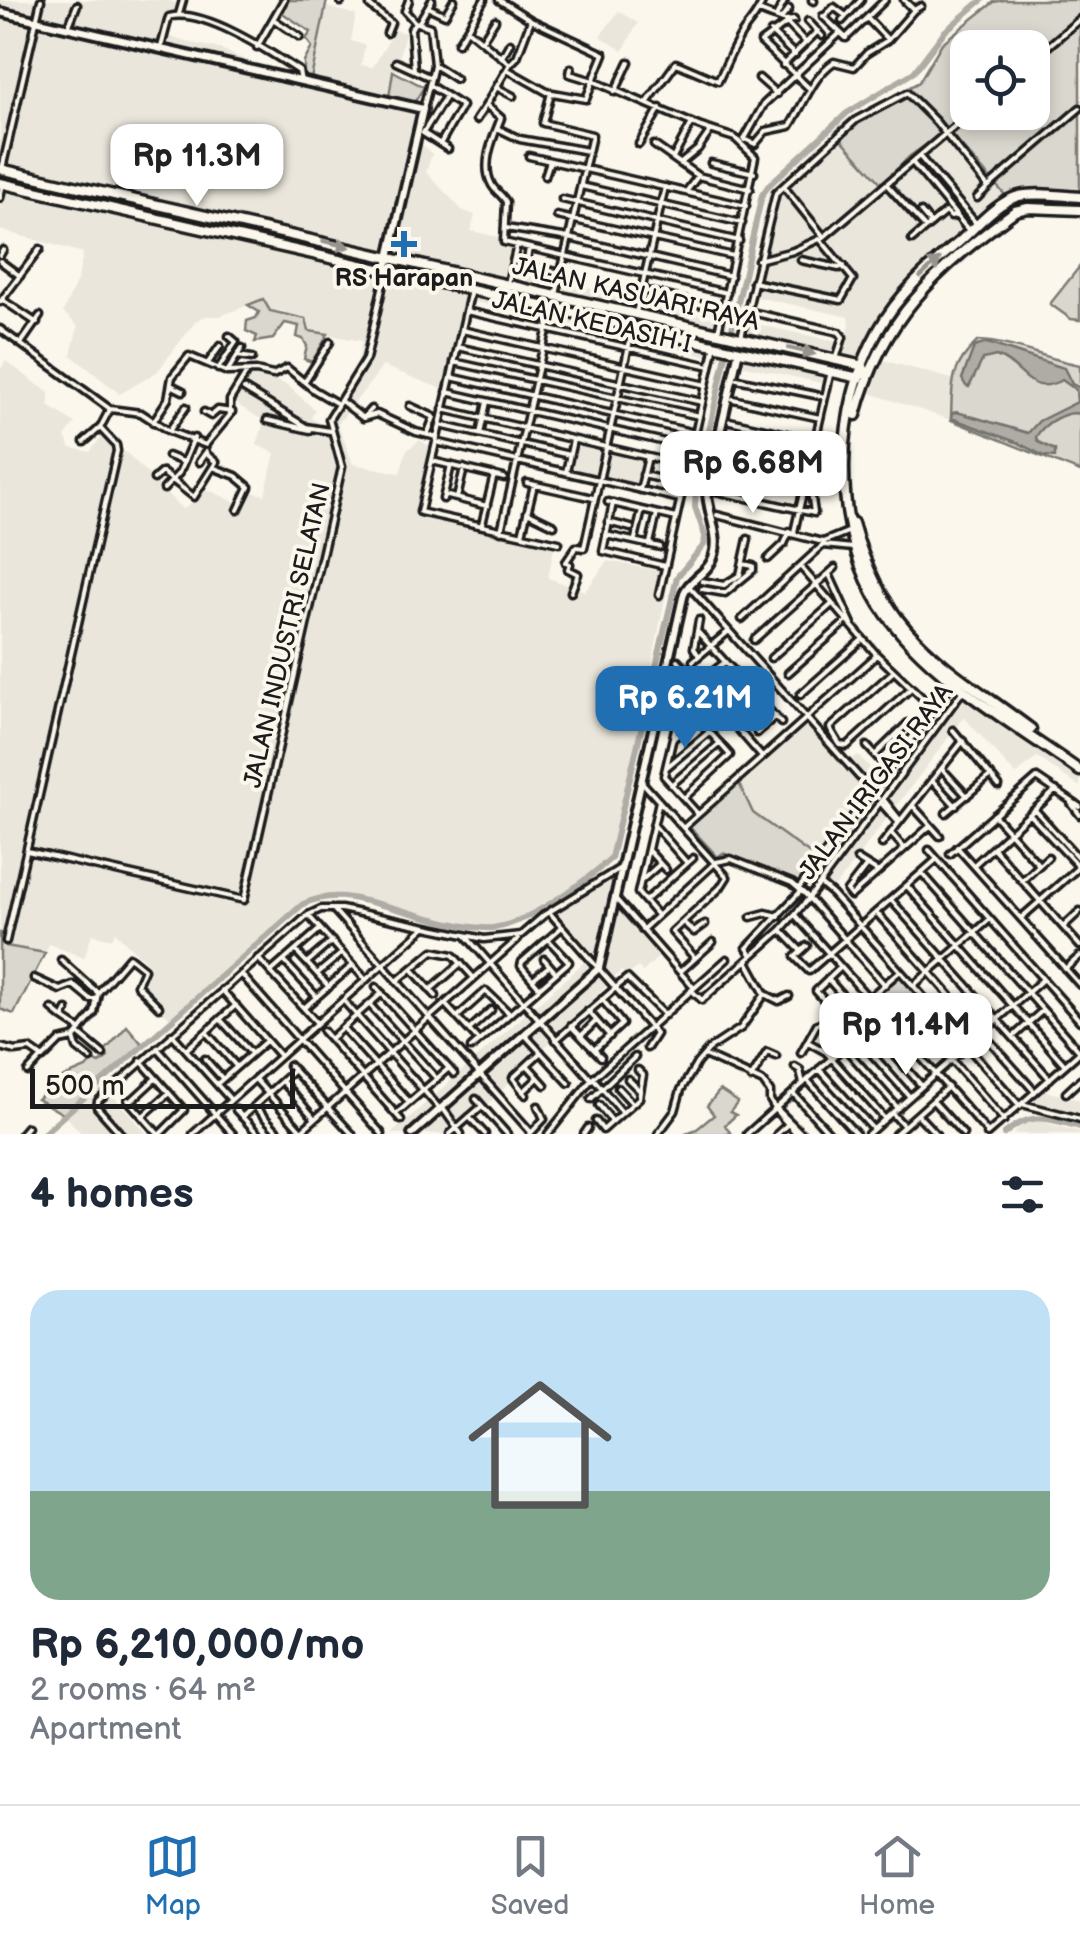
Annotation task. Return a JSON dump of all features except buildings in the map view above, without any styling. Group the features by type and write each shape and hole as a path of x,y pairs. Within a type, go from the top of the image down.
{"main road":[{"name":"JALAN KASUARI RAYA","path":"1,169 864,366"},
{"path":"2,183 864,378"},
{"path":"952,676 908,635 886,604 861,552 853,523 848,462 864,366 876,335 911,285 974,228 1013,198 1080,197"},
{"path":"1080,210 1028,208 1010,216 906,308 864,378 843,464 843,490 854,548 881,607 904,638 1080,768"},
{"path":"446,285 450,270"},
{"path":"661,333 664,319"},
{"path":"844,374 849,368 847,362"}],"street":[{"path":"1,169 40,0"},
{"path":"179,14 183,0"},
{"path":"257,47 284,0"},
{"path":"370,0 369,5 392,23 387,33"},
{"path":"267,420 330,431 329,419 366,359 434,65 430,27 404,10 410,0"},
{"path":"414,70 411,29 432,0"},
{"path":"428,6 445,15 454,0"},
{"path":"458,43 484,0"},
{"path":"467,29 509,67 552,93 586,99 604,54 530,20 499,0"},
{"path":"647,103 676,63 718,81 763,0"},
{"path":"782,20 786,0"},
{"path":"857,2 844,18 836,7 824,17 847,38 885,0"},
{"path":"904,0 914,10"},
{"path":"68,28 77,5"},
{"path":"854,66 887,41 921,6"},
{"path":"789,9 761,42 810,89"},
{"path":"759,11 794,20"},
{"path":"0,12 423,109"},
{"path":"161,47 168,18 179,14 202,20 257,47 298,71 301,82"},
{"path":"867,18 891,49"},
{"path":"273,19 300,37"},
{"path":"1050,45 1080,19"},
{"path":"483,40 495,20"},
{"path":"476,120 517,57 530,20"},
{"path":"782,20 806,43"},
{"path":"784,65 820,34 808,21"},
{"path":"771,32 795,55"},
{"path":"744,141 764,104 840,32"},
{"path":"502,57 510,43"},
{"path":"396,62 431,78"},
{"path":"615,92 629,62"},
{"path":"572,68 570,74 692,124 755,144 766,131 790,126 810,89 832,62 854,66 864,75"},
{"path":"434,65 456,79"},
{"path":"759,78 777,94"},
{"path":"429,85 462,106 440,144"},
{"path":"498,88 513,96"},
{"path":"552,93 542,124 592,135 556,294"},
{"path":"739,337 776,193 856,120 910,94 988,187"},
{"path":"446,96 423,133 448,149"},
{"path":"486,105 500,116 490,146 489,176 491,184 505,198 504,242 727,292"},
{"path":"638,144 660,108"},
{"path":"976,198 1080,108"},
{"path":"673,158 692,124"},
{"path":"497,128 520,139 588,151"},
{"path":"681,164 698,149 710,130"},
{"path":"758,260 822,238 951,130"},
{"path":"720,332 756,160 744,141"},
{"path":"654,145 698,176 750,188"},
{"path":"529,156 746,206"},
{"path":"920,157 974,228"},
{"path":"545,176 550,162"},
{"path":"914,162 956,215 974,228"},
{"path":"711,163 754,173"},
{"path":"686,192 698,176"},
{"path":"0,198 2,183"},
{"path":"581,186 742,223"},
{"path":"888,186 928,226"},
{"path":"753,282 839,301 854,282 784,187"},
{"path":"636,313 665,188"},
{"path":"562,199 738,241"},
{"path":"921,212 928,226"},
{"path":"912,240 945,212 951,218 956,215"},
{"path":"557,216 735,256"},
{"path":"506,228 569,238 731,276"},
{"path":"508,284 517,245"},
{"path":"37,323 1,301 40,248"},
{"path":"529,248 525,265 561,273"},
{"path":"1,256 20,276"},
{"path":"802,260 844,266"},
{"path":"29,264 38,269"},
{"path":"471,290 420,512 559,543"},
{"path":"642,290 723,310"},
{"path":"501,531 552,308"},
{"name":"JALAN KEDASIH I","path":"466,311 710,366"},
{"path":"746,312 839,332 844,337 836,360"},
{"path":"22,342 40,316"},
{"path":"571,592 578,574 568,569 570,564 566,562 576,547 584,548 633,326"},
{"path":"0,329 110,409 141,414 168,432 206,445"},
{"path":"462,330 706,385"},
{"path":"218,369 236,342 228,336"},
{"path":"306,381 330,342"},
{"path":"659,595 716,345"},
{"path":"208,363 220,346"},
{"path":"458,347 702,402"},
{"path":"226,372 242,348"},
{"path":"702,600 702,577 716,550 706,502 707,488 737,350"},
{"path":"154,422 168,399 172,377 186,357 191,356 226,372 276,374 287,368 314,390 363,418 382,407"},
{"path":"236,356 252,358"},
{"path":"454,362 699,416"},
{"path":"199,462 206,445 232,412 230,400 247,372"},
{"path":"768,558 792,532 831,372"},
{"path":"451,377 695,433"},
{"path":"738,379 822,397"},
{"path":"171,385 183,390"},
{"path":"244,389 315,430"},
{"path":"448,392 692,448"},
{"path":"733,399 820,418"},
{"path":"480,434 487,402"},
{"path":"410,406 434,418 427,435"},
{"path":"168,432 186,407"},
{"path":"84,442 100,428 110,409"},
{"path":"204,412 214,419 218,410 232,412"},
{"path":"444,410 688,466"},
{"path":"374,412 437,439 680,499"},
{"path":"178,418 185,424"},
{"path":"730,421 815,440"},
{"path":"440,425 570,455"},
{"path":"6,941 117,450 100,428"},
{"name":"JALAN INDUSTRI SELATAN","path":"27,850 244,900 346,463 330,431"},
{"path":"164,489 194,438"},
{"path":"566,472 573,440"},
{"path":"724,445 810,464"},
{"path":"154,479 161,472 194,497 216,462 205,453"},
{"path":"168,456 183,462"},
{"path":"640,490 648,457"},
{"path":"432,461 504,478"},
{"path":"451,465 443,497 486,506"},
{"path":"214,467 236,476 249,487 238,510"},
{"path":"457,499 464,468"},
{"path":"720,468 804,486"},
{"path":"714,490 815,511 808,472"},
{"path":"482,526 494,475"},
{"path":"644,475 684,484"},
{"path":"522,535 530,484 593,498"},
{"path":"665,566 603,551 610,502 676,518"},
{"path":"635,541 642,510"},
{"path":"527,512 554,525"},
{"path":"650,545 658,514"},
{"path":"717,516 854,548"},
{"path":"608,522 630,528"},
{"path":"617,537 620,525"},
{"path":"742,619 823,543 850,532"},
{"path":"606,535 660,547"},
{"path":"702,589 721,588 740,575 748,538"},
{"path":"702,577 725,593 753,570 751,565 743,564"},
{"path":"800,566 877,655 934,709"},
{"path":"754,640 834,568"},
{"path":"829,574 856,630"},
{"path":"412,1134 599,968 688,585 702,577"},
{"path":"688,585 900,821"},
{"path":"770,658 832,604"},
{"path":"699,656 694,648 700,620"},
{"path":"788,673 846,621"},
{"path":"697,631 781,722"},
{"path":"693,661 729,631"},
{"path":"800,695 863,639"},
{"path":"683,828 877,655"},
{"path":"678,660 762,758"},
{"path":"706,677 725,662"},
{"path":"893,672 829,730 840,744 847,746 910,689"},
{"name":"JALAN IRIGASI RAYA","path":"804,892 872,790 934,709 952,676"},
{"path":"721,692 739,677"},
{"path":"698,814 665,777 683,702 700,686"},
{"name":"JALAN IRIGASI RAYA","path":"804,892 820,884 967,686"},
{"path":"734,706 752,692"},
{"path":"683,702 730,755 684,798"},
{"path":"764,727 756,717 766,706"},
{"path":"757,733 775,716"},
{"path":"672,739 697,718"},
{"path":"875,755 908,722 918,729"},
{"path":"953,730 1000,786"},
{"path":"666,768 709,732"},
{"path":"882,844 963,741"},
{"path":"672,784 720,744"},
{"path":"866,746 888,769"},
{"path":"707,754 718,767"},
{"path":"942,768 967,796"},
{"path":"946,814 990,776"},
{"path":"950,854 1036,778 1080,806"},
{"path":"932,780 956,806"},
{"path":"641,782 725,872 725,882 672,932 696,958"},
{"path":"974,865 1056,790"},
{"path":"1069,799 1080,815"},
{"path":"658,915 638,893 659,802"},
{"path":"912,805 940,836"},
{"path":"1021,918 1080,865 1032,812"},
{"path":"994,815 1039,865"},
{"path":"654,825 687,863"},
{"path":"867,864 847,891 851,896 930,826"},
{"path":"891,833 904,849"},
{"path":"958,847 1080,984"},
{"path":"993,848 1080,946"},
{"path":"648,850 666,870"},
{"path":"930,850 1080,1021"},
{"path":"1022,881 1048,857"},
{"path":"645,901 693,858"},
{"path":"642,930 724,858 750,865 804,892 885,984"},
{"path":"857,859 880,873"},
{"path":"807,946 796,958 808,972 937,860"},
{"path":"640,881 660,864"},
{"path":"255,1079 302,1133 549,912 622,867"},
{"path":"795,915 988,1134 1080,1052 922,873"},
{"path":"820,884 1021,1105 1080,1119"},
{"path":"907,886 1065,1065"},
{"path":"614,898 702,1000 781,930 795,915 804,892"},
{"path":"751,954 747,948 804,892"},
{"path":"891,900 1050,1079"},
{"path":"120,1134 96,1104 308,915 332,908 466,936 500,940 521,936"},
{"path":"332,908 533,1132 545,1116 538,1106"},
{"path":"1063,926 1080,911"},
{"path":"549,912 656,1036 647,1048"},
{"path":"876,912 1035,1092"},
{"path":"308,915 366,980"},
{"path":"751,916 780,916"},
{"path":"913,986 989,920"},
{"path":"683,922 694,932 705,924"},
{"path":"192,1134 426,926"},
{"path":"539,988 522,962 562,927"},
{"path":"271,972 320,929"},
{"path":"781,930 801,952"},
{"path":"466,936 622,1112"},
{"path":"472,1048 569,961 548,938"},
{"path":"307,963 332,942"},
{"path":"680,972 713,942"},
{"path":"296,950 329,987"},
{"path":"396,981 433,951 451,954 474,978"},
{"path":"318,974 342,953"},
{"path":"1066,968 1080,956"},
{"path":"28,1072 60,1041 78,1034 94,1013 98,992 129,958 144,969 137,984 159,1007"},
{"path":"258,958 317,1024"},
{"path":"548,1134 592,1079 728,959"},
{"path":"745,959 766,994 779,1001 789,996"},
{"path":"61,960 98,992"},
{"path":"544,960 556,973"},
{"path":"284,961 317,997"},
{"path":"430,990 461,964"},
{"path":"304,1009 353,965"},
{"path":"532,980 548,966"},
{"path":"810,999 841,967"},
{"path":"412,969 436,996"},
{"path":"869,998 900,971"},
{"path":"241,974 382,1134"},
{"path":"34,978 60,990 73,985 90,1000 94,999"},
{"path":"556,1040 626,978 632,978 665,1015"},
{"path":"828,980 922,1086"},
{"path":"820,1069 871,1132 1042,980"},
{"path":"376,986 454,1074"},
{"path":"222,990 280,1056"},
{"path":"457,1017 486,991 510,1014"},
{"path":"817,992 910,1097"},
{"path":"330,1039 382,993"},
{"path":"658,1134 676,1110 683,1085 704,1055 742,1028 766,994"},
{"path":"594,1050 622,1025 602,999"},
{"path":"343,1000 461,1134"},
{"path":"897,1030 928,1002"},
{"path":"370,1004 436,1079"},
{"path":"444,1004 479,1041"},
{"path":"187,1050 236,1006"},
{"path":"52,1010 103,1054"},
{"path":"64,1018 67,1010"},
{"path":"1012,1037 1043,1010"},
{"path":"588,1011 610,1036"},
{"path":"469,1030 489,1012 496,1026"},
{"path":"747,1134 882,1013"},
{"path":"912,1016 1004,1120"},
{"path":"220,1019 252,1054"},
{"path":"581,1036 596,1021"},
{"path":"801,1053 821,1022 898,1108"},
{"path":"571,1026 601,1057"},
{"path":"343,1028 409,1102"},
{"path":"323,1031 402,1120"},
{"path":"206,1032 237,1067"},
{"path":"78,1034 80,1051 91,1060"},
{"path":"172,1034 223,1079"},
{"path":"524,1034 569,1083"},
{"path":"217,1084 267,1040"},
{"path":"808,1042 832,1058 885,1119"},
{"path":"0,1047 15,1052 35,1048 41,1058"},
{"path":"156,1048 233,1134"},
{"path":"538,1078 524,1094 512,1079 541,1052"},
{"path":"751,1078 767,1052 776,1056"},
{"path":"704,1055 763,1082 776,1108 799,1134"},
{"path":"591,1099 635,1057"},
{"path":"204,1060 231,1100"},
{"path":"142,1061 184,1111 159,1134 129,1101 156,1078"},
{"path":"289,1064 348,1133"},
{"path":"527,1066 545,1085"},
{"path":"795,1067 856,1134"},
{"path":"396,1114 449,1068"},
{"path":"242,1117 294,1070"},
{"path":"596,1121 603,1130 639,1098 643,1075 638,1070"},
{"path":"628,1079 640,1090"},
{"path":"1066,1093 1080,1080"},
{"path":"282,1081 316,1119"},
{"path":"1073,1086 1080,1088"},
{"path":"895,1134 948,1087"},
{"path":"618,1088 632,1103"},
{"path":"794,1092 830,1134"},
{"path":"143,1116 170,1093"},
{"path":"1028,1098 1034,1107"},
{"path":"476,1099 507,1134"},
{"path":"933,1101 962,1134"},
{"path":"254,1106 280,1134"},
{"path":"450,1134 482,1106"},
{"path":"598,1106 612,1121"},
{"path":"776,1108 799,1134"},
{"path":"236,1110 258,1134"},
{"path":"892,1113 904,1126"},
{"path":"918,1114 936,1134"},
{"path":"469,1117 485,1134"},
{"path":"777,1134 788,1124"},
{"path":"21,1134 27,1127"},
{"path":"584,1134 588,1128"},
{"path":"923,1134 930,1128"}],"shaded area":[{"path":"0,0 167,0 176,3 169,36 221,49 271,72 311,79 327,7 356,15 351,41 365,45 361,65 373,67 395,30 405,33 389,97 414,103 419,118 415,138 432,154 426,172 462,210 475,215 471,231 530,244 526,266 563,274 562,281 728,322 720,359 467,300 447,391 383,366 338,424 353,464 400,473 406,451 420,440 430,447 416,515 555,543 548,578 585,591 608,561 670,573 616,846 611,858 596,872 497,928 481,928 338,894 322,896 301,906 172,1020 135,984 151,967 115,932 112,939 92,934 84,958 49,944 45,953 6,945 7,936 0,933 0,370 6,361 49,393 49,406 75,423 65,437 71,448 90,452 102,436 129,455 183,510 207,489 239,504 247,491 265,495 275,453 257,445 264,421 230,400 244,374 264,376 287,385 315,410 311,418 323,425 355,375 362,341 309,331 298,318 270,311 262,300 196,321 157,372 120,394 71,355 78,326 63,312 78,278 83,253 0,230"},
{"path":"286,0 327,0 311,79 304,78 304,62 312,47 306,39 311,32 281,12"},
{"path":"1080,0 1076,19 1080,24 1080,191 1022,189 1006,196 947,130 910,156 882,184 835,132 850,119 919,82 942,43 950,37 950,130 1050,130 1050,30 958,30 994,2"},
{"path":"619,11 638,23 623,51 600,36"},
{"path":"393,71 424,87 414,103 389,97"},
{"path":"947,130 1006,196 1012,220 935,288 898,330 882,360 952,379 951,420 867,392 849,378 834,375 830,385 732,363 741,321 844,343 850,326 849,317 747,295 769,190 835,132 882,184 910,156"},
{"path":"1080,266 1080,320 1071,319 1050,304"},
{"path":"263,299 270,311 306,319 309,331 328,334 312,362 304,359 307,346 297,337 299,326 285,323 273,339 255,342 257,336 246,331 247,321 259,312 248,305"},
{"path":"978,341 1004,344 1080,365 1080,472 951,420 957,368"},
{"path":"987,343 1064,368 1072,384 1080,388 1080,414 1055,419 1036,437 1055,450 1055,457 951,418 957,412 1028,433 1039,421 1077,402 1076,390 1062,380 1050,385 1033,383 996,356 983,359 969,387 966,386 962,379 974,347"},
{"path":"576,443 646,458 639,489 569,471"},
{"path":"969,694 1080,775 1080,787 1037,757 1016,775 964,717 834,888 809,870 816,858 753,813 739,783 808,721 846,763 858,755 892,790"},
{"path":"739,783 753,813 817,859 799,883 723,853 718,857 689,826"},
{"path":"619,861 611,902 619,904 662,953 643,972 638,967 628,975 621,971 458,1134 391,1134 592,955 550,906"},
{"path":"0,933 7,935 6,946 45,953 14,1014 0,1009"},
{"path":"900,975 918,993 896,1012 879,993"},
{"path":"127,1026 143,1045 65,1115 37,1099 62,1078 86,1068 93,1060 100,1063 108,1057 104,1052"},
{"path":"105,1086 147,1134 82,1134 65,1115"},
{"path":"720,1090 738,1102 730,1112 736,1115 725,1125 731,1134 684,1134 714,1115 707,1106"},
{"path":"1042,1090 1080,1100 1080,1123 1029,1113 1035,1096"},
{"path":"1039,1121 1080,1134 1013,1134 1025,1123"}],"waterway":[{"path":"43,1134 303,904 323,898 349,898 452,923 492,928 538,911 611,858 677,577 704,545 705,536 695,507 696,489 762,195 847,113 914,72 944,32 982,0"},
{"path":"1004,1134 1032,1119 1080,1127"}],"place":[{"name":"RS Harapan","path":"404,244"}]}
